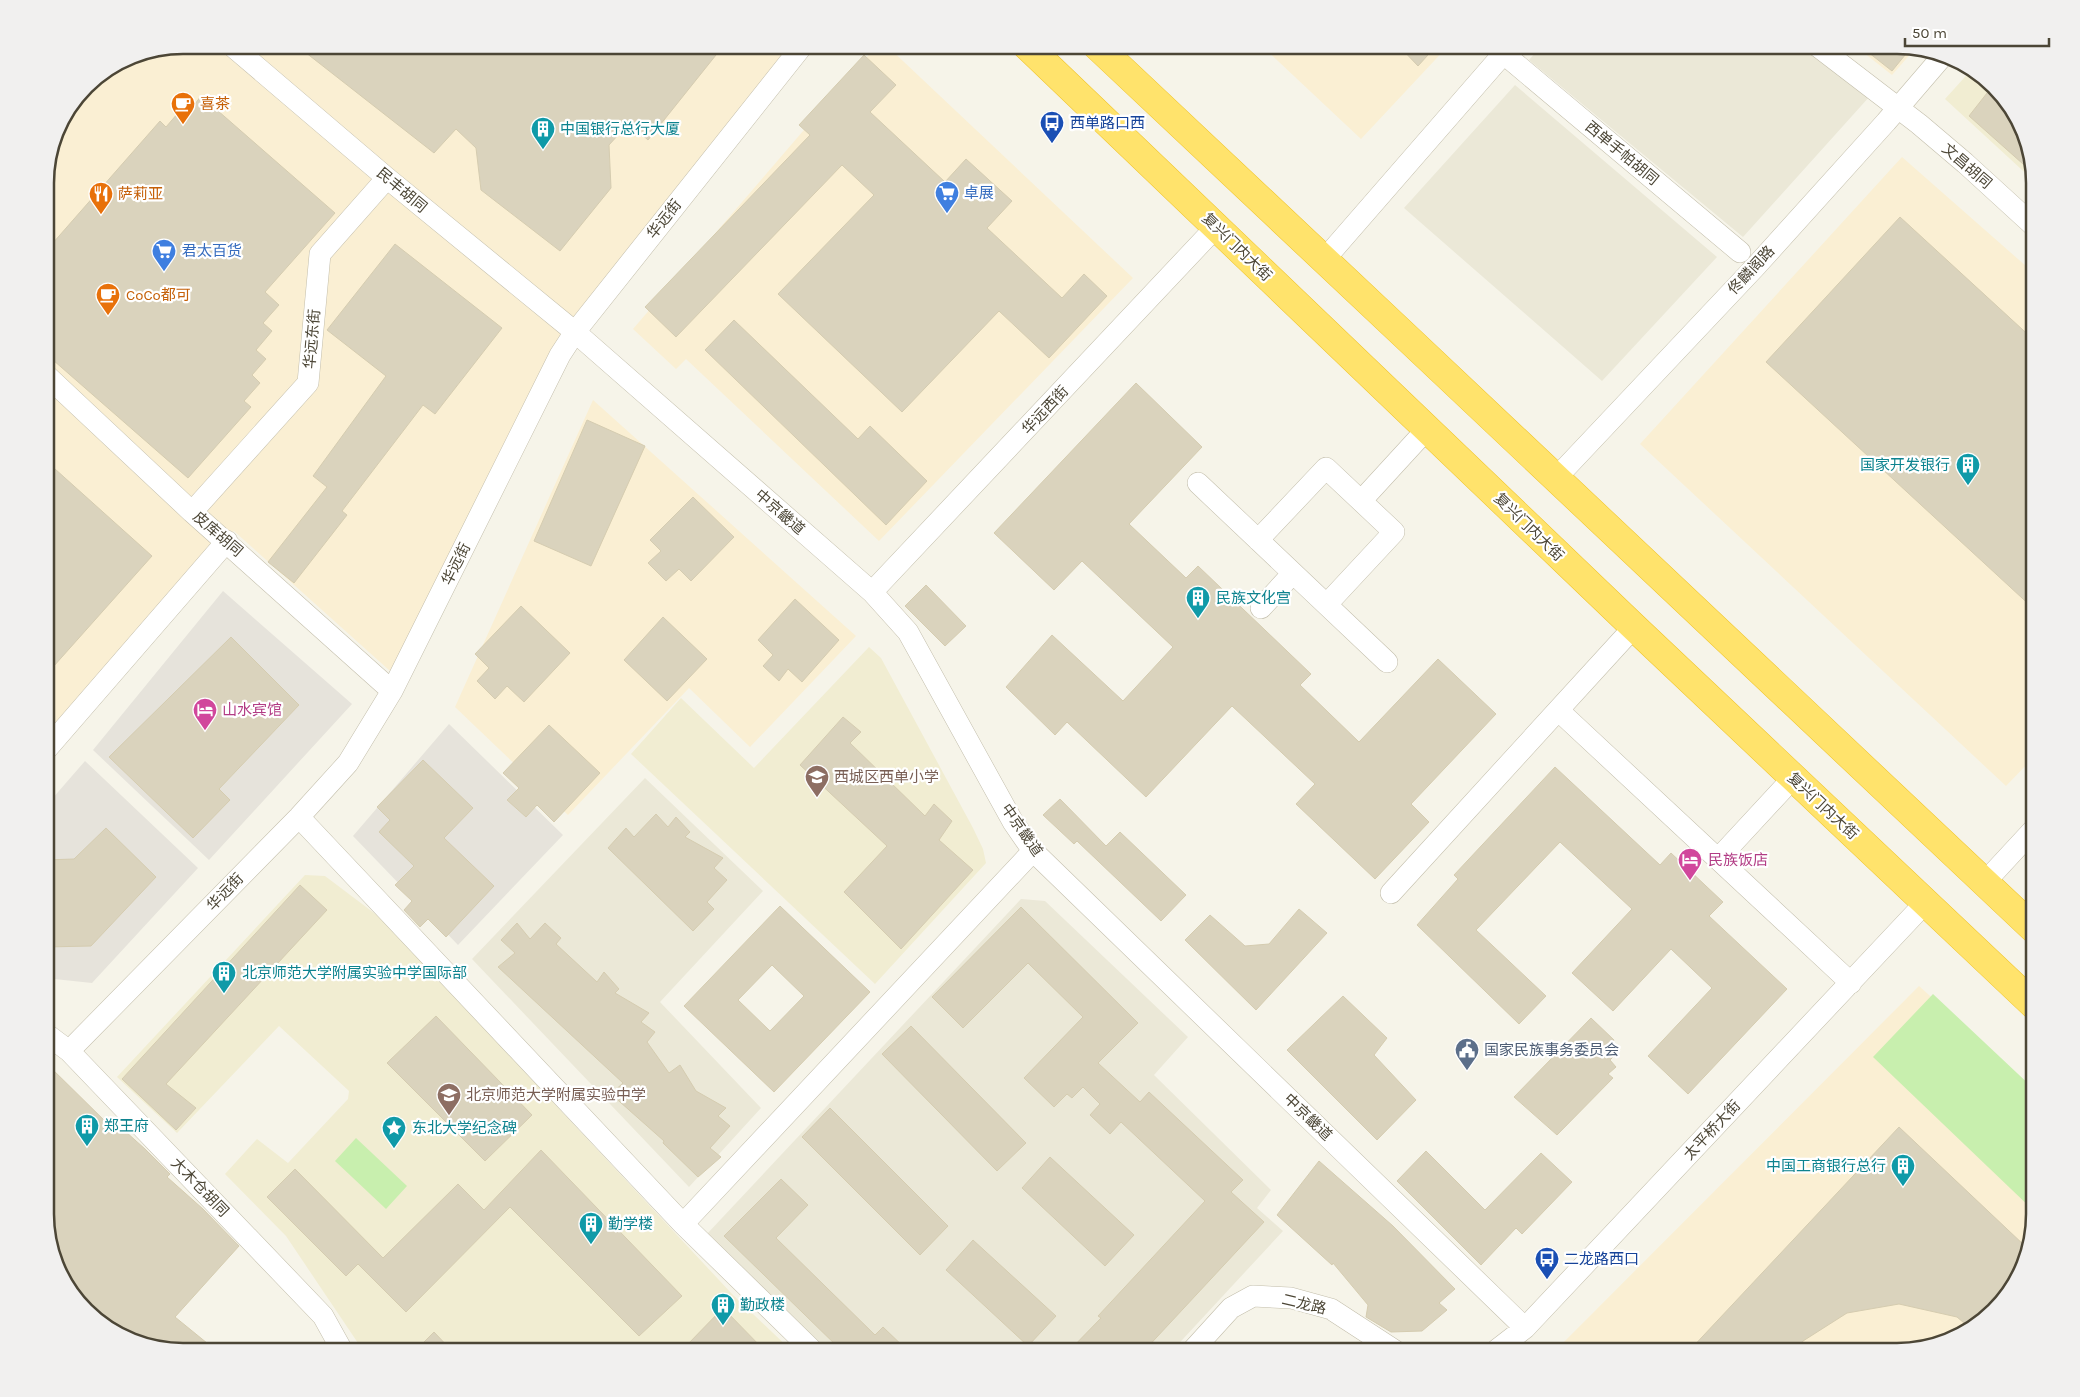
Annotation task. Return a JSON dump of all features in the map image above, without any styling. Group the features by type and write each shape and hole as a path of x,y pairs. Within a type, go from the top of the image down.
{"highway":[{"name":"复兴门内大街","path":"1035,54 1634,627 2026,997"},
{"path":"1106,54 1557,477 2026,922"}],"street":[{"name":"民丰胡同","path":"242,54 387,178 575,332"},
{"name":"华远街","path":"70,1051 299,817 348,763 392,691 560,355 575,332 796,54"},
{"path":"1324,260 1503,54"},
{"name":"西单手帕胡同","path":"1513,54 1740,252"},
{"name":"文昌胡同","path":"1828,54 1965,163 2026,219"},
{"name":"佟麟阁路","path":"1557,477 1757,265 1939,61"},
{"name":"华远东街","path":"192,512 308,383 320,254 387,178"},
{"name":"华远西街","path":"872,592 1216,227"},
{"name":"中京畿道","path":"575,332 872,592 908,632 1009,814 1033,851 1525,1328"},
{"name":"皮库胡同","path":"54,382 192,512 227,541 392,691"},
{"path":"1361,501 1427,429"},
{"path":"1258,540 1326,468 1394,532 1327,604"},
{"path":"1198,483 1387,662"},
{"path":"54,741 227,541"},
{"path":"1261,608 1293,572"},
{"path":"1391,893 1634,627"},
{"path":"1559,710 1851,983"},
{"path":"1718,859 1793,778"},
{"path":"299,817 683,1224 805,1343"},
{"path":"1984,882 2026,838"},
{"path":"683,1224 1033,851"},
{"name":"太平桥大街","path":"1506,1343 1525,1328 1926,902"},
{"name":"大木仓胡同","path":"54,1039 70,1051 323,1316 338,1343"},
{"name":"二龙路","path":"1199,1343 1230,1308 1252,1296 1291,1298 1331,1309 1382,1343"}],"shaded area":[{"path":"174,54 799,54 590,312 399,679 234,531 54,734 54,174 58,149 71,118 80,104 104,80 118,71 141,61"},
{"path":"869,54 896,54 1133,278 879,541 686,359 676,369 633,329"},
{"path":"1271,54 1441,54 1361,139"},
{"path":"1534,54 1818,54 1870,96 1743,237 1529,60"},
{"path":"1865,54 1910,55 1892,75"},
{"path":"1967,74 1982,86 2005,111 2013,126 2024,158 2026,174 1945,99"},
{"path":"1515,85 1717,257 1602,381 1404,208"},
{"path":"1902,157 2026,266 2026,765 2006,786 1640,444"},
{"path":"593,400 856,636 750,747 689,688 568,815 455,707"},
{"path":"223,591 352,704 209,860 93,750"},
{"name":"西城区西单小学","path":"869,647 881,658 973,828 983,849 986,863 875,984 631,754 681,698 754,768"},
{"path":"449,724 563,835 458,945 353,836"},
{"path":"85,761 198,868 92,983 54,979 54,797"},
{"path":"645,778 763,891 660,1002 761,1108 689,1187 472,959"},
{"name":"北京师范大学附属实验中学","path":"305,875 325,876 382,919 733,1295 784,1343 358,1343 286,1236 225,1174 257,1139 288,1163 348,1099 349,1091 279,1026 177,1133 117,1077"},
{"path":"1021,899 1045,901 1188,1037 1154,1075 1271,1190 1257,1208 1283,1231 1179,1343 818,1343 706,1235"},
{"path":"1919,986 2026,1082 2026,1223 2024,1239 2013,1271 2005,1286 1969,1322 1931,1339 1897,1343 1563,1343"}],"green space":[{"path":"1933,994 2026,1082 2026,1203 1873,1057"},
{"path":"356,1138 407,1186 386,1209 335,1161"}],"building":[{"name":"中国银行总行大厦","path":"308,54 717,54 648,140 629,123 609,145 611,188 560,251 481,190 476,148 456,129 434,153"},
{"path":"1407,54 1429,54 1418,66"},
{"path":"1870,54 1906,54 1892,71"},
{"path":"864,55 896,85 870,112 945,182 966,159 1012,201 987,228 1062,298 1084,274 1107,296 1049,358 999,311 902,412 778,294 874,195 842,165 676,337 645,307 810,135 799,125"},
{"path":"1988,92 2005,111 2013,126 2025,166 1969,116"},
{"name":"君太百货","path":"201,96 335,213 265,292 279,305 263,323 272,331 256,350 266,359 252,375 260,383 244,401 251,407 188,478 54,361 54,242 160,121 166,127 190,99 195,104"},
{"name":"国家开发银行","path":"1900,217 2026,333 2026,602 1766,362"},
{"path":"395,244 502,328 435,414 423,405 342,511 347,515 294,583 268,562 327,487 313,476 386,376 327,330"},
{"path":"734,320 858,439 870,426 927,481 886,525 705,350"},
{"name":"民族文化宫","path":"1136,383 1202,447 1129,524 1186,578 1198,566 1311,674 1300,685 1359,742 1438,659 1496,714 1411,804 1429,822 1375,879 1296,804 1315,784 1232,706 1146,797 1067,722 1055,735 1006,687 1052,635 1123,701 1173,647 1082,561 1054,590 994,533"},
{"path":"587,420 645,446 591,566 534,541"},
{"path":"54,468 152,556 54,666"},
{"path":"693,497 734,537 691,581 679,569 666,581 648,563 661,551 650,540"},
{"path":"926,585 966,626 945,646 905,606"},
{"path":"795,599 839,640 802,682 788,669 779,681 763,666 773,655 758,640"},
{"path":"521,606 570,653 524,702 507,686 495,699 477,681 489,668 475,654"},
{"path":"663,617 707,659 667,701 624,660"},
{"name":"山水宾馆","path":"231,637 299,705 219,789 230,800 193,838 109,757"},
{"path":"843,717 861,732 850,743 925,816 934,804 952,821 939,840 973,870 901,949 844,892 887,846 800,765"},
{"path":"549,725 600,773 554,822 537,805 526,817 507,800 519,788 503,773"},
{"path":"423,760 473,808 444,838 494,886 446,937 428,919 420,927 404,910 412,901 395,885 414,866 379,832 390,820 377,807"},
{"name":"民族饭店","path":"1555,767 1660,865 1671,853 1723,902 1709,916 1787,989 1688,1094 1648,1056 1712,988 1671,949 1613,1011 1572,973 1632,909 1560,842 1476,930 1546,996 1519,1024 1417,925 1458,879 1454,875"},
{"path":"1060,799 1106,846 1120,832 1186,895 1161,921 1077,841 1074,844 1043,815"},
{"path":"656,814 668,827 676,817 690,832 685,837 723,858 714,868 727,880 707,902 714,909 693,931 608,848 626,828 634,837"},
{"path":"106,828 156,877 91,946 54,947 54,860 74,859"},
{"name":"北京师范大学附属实验中学国际部","path":"300,885 327,910 166,1084 196,1108 176,1130 122,1079"},
{"path":"780,906 870,992 774,1092 684,1006","holes":["772,965 804,996 770,1031 738,1000"]},
{"path":"1021,907 1138,1023 1098,1063 1140,1102 1149,1092 1243,1180 1231,1192 1264,1222 1151,1343 1077,1343 1101,1318 1098,1316 1205,1201 1121,1122 1110,1134 1090,1115 1100,1104 1083,1087 1072,1098 1067,1094 1054,1107 1024,1078 1083,1017 1028,963 963,1028 932,997"},
{"path":"1299,909 1327,933 1256,1010 1185,940 1210,915 1245,946 1269,944"},
{"path":"517,923 530,939 545,923 561,938 556,944 597,982 604,972 619,989 615,993 649,1013 641,1022 655,1032 647,1042 669,1073 680,1065 696,1091 726,1108 718,1116 730,1126 710,1148 721,1157 698,1177 663,1143 664,1141 611,1094 623,1083 498,967 515,953 501,940"},
{"path":"1343,996 1387,1038 1374,1055 1416,1100 1377,1140 1287,1050"},
{"path":"436,1016 532,1115 485,1161 387,1063"},
{"path":"1591,1018 1614,1040 1610,1046 1618,1052 1610,1060 1616,1067 1608,1074 1613,1078 1557,1135 1514,1097"},
{"path":"911,1026 1026,1143 997,1171 882,1054"},
{"name":"郑王府","path":"54,1071 111,1127 115,1122 145,1149 170,1174 167,1177 203,1209 239,1246 175,1317 207,1343 158,1341 126,1330 104,1317 80,1293 67,1271 56,1239 54,1223"},
{"path":"830,1108 948,1226 920,1255 802,1137"},
{"name":"中国工商银行总行","path":"1899,1127 2023,1244 2013,1271 2005,1286 1982,1311 1965,1324 1957,1317 1899,1304 1847,1313 1802,1343 1696,1343"},
{"path":"541,1150 682,1296 639,1336 510,1207 406,1312 358,1264 346,1276 267,1197 295,1169 383,1258 458,1184 484,1210"},
{"path":"1426,1151 1485,1210 1541,1153 1572,1182 1522,1234 1516,1228 1481,1265 1397,1181"},
{"path":"1050,1157 1134,1235 1105,1266 1022,1188"},
{"path":"1319,1161 1393,1226 1455,1289 1439,1303 1447,1310 1422,1331 1391,1332 1366,1317 1368,1305 1333,1263 1332,1265 1277,1215"},
{"path":"781,1179 808,1205 776,1238 875,1335 883,1327 900,1343 834,1343 724,1236"},
{"path":"973,1240 1056,1316 1031,1343 1025,1343 946,1270"},
{"name":"勤政楼","path":"723,1308 757,1343 689,1343"},
{"path":"434,1332 444,1343 423,1343"}],"place":[{"name":"喜茶","path":"183,125"},
{"name":"西单路口西","path":"1052,144"},
{"name":"中国银行总行大厦","path":"543,150"},
{"name":"卓展","path":"947,214"},
{"name":"萨莉亚","path":"101,215"},
{"name":"君太百货","path":"164,272"},
{"name":"CoCo都可","path":"108,316"},
{"name":"国家开发银行","path":"1968,486"},
{"name":"民族文化宫","path":"1198,619"},
{"name":"山水宾馆","path":"205,731"},
{"name":"西城区西单小学","path":"817,798"},
{"name":"民族饭店","path":"1690,881"},
{"name":"北京师范大学附属实验中学国际部","path":"224,994"},
{"name":"国家民族事务委员会","path":"1467,1071"},
{"name":"北京师范大学附属实验中学","path":"449,1116"},
{"name":"郑王府","path":"87,1147"},
{"name":"东北大学纪念碑","path":"394,1149"},
{"name":"中国工商银行总行","path":"1903,1187"},
{"name":"勤学楼","path":"591,1245"},
{"name":"二龙路西口","path":"1547,1280"},
{"name":"勤政楼","path":"723,1326"}]}
